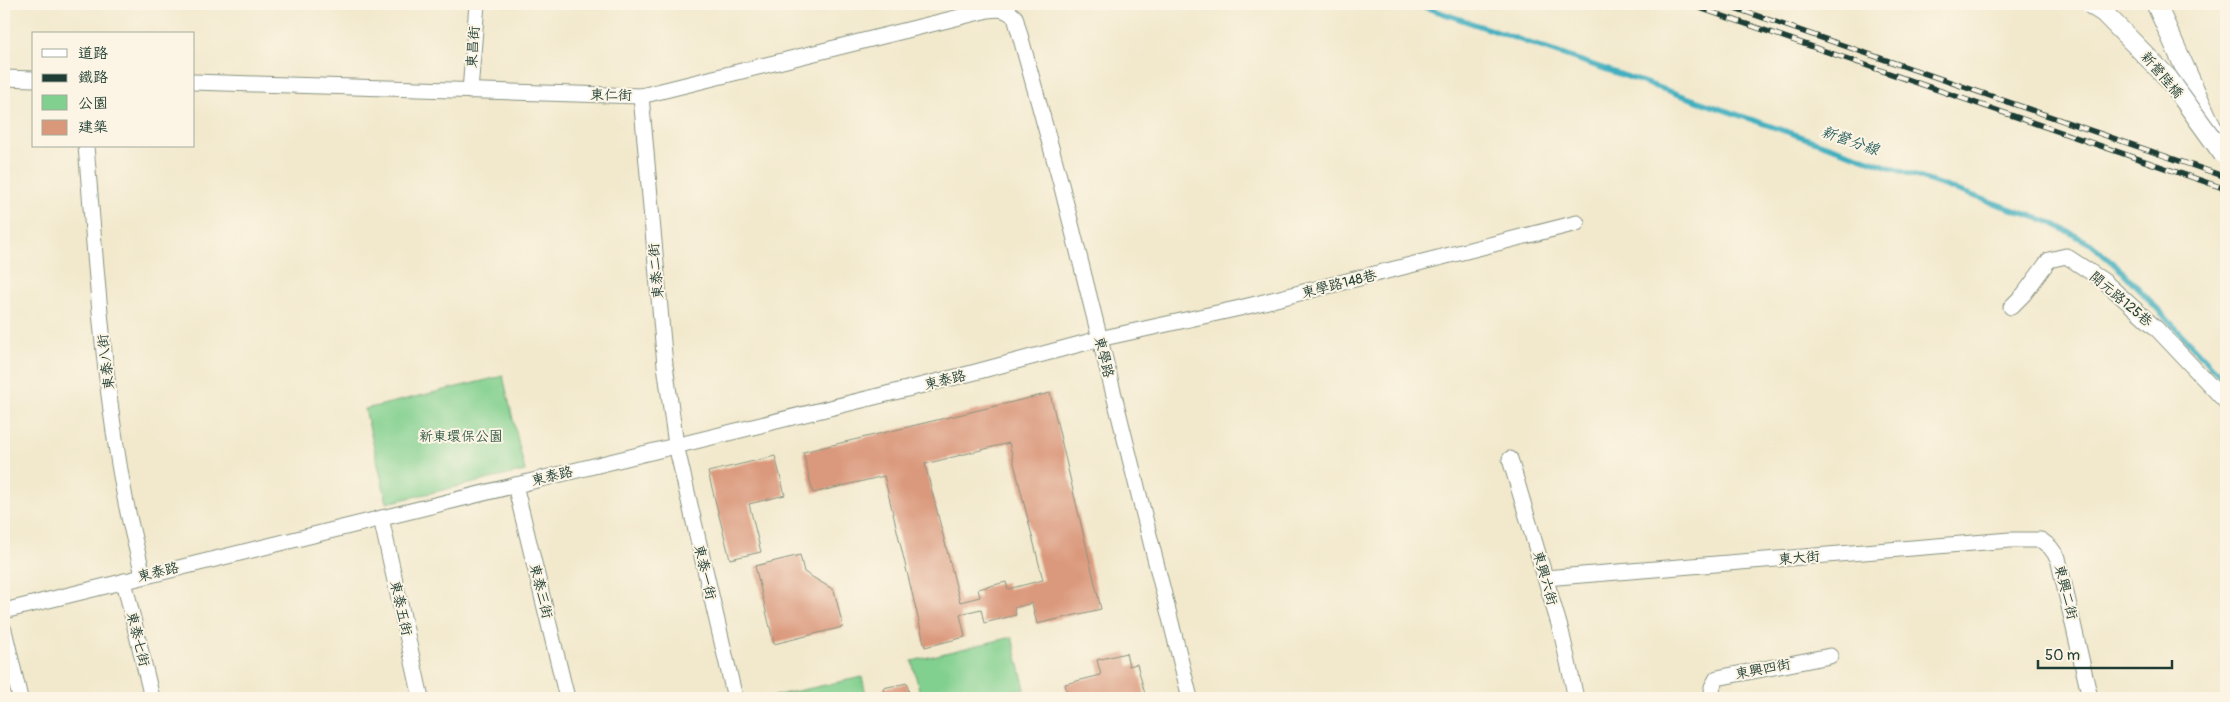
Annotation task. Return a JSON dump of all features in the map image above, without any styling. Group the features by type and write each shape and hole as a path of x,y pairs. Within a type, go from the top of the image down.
{"street":[{"name":"東昌街","path":"470,91 477,4"},
{"name":"新營陸橋","path":"2090,4 2104,13 2168,78 2225,157"},
{"name":"新營陸橋","path":"2156,4 2225,157"},
{"name":"東仁街","path":"195,82 641,96 988,10 999,8 1008,10 1015,17"},
{"name":"東學路","path":"1015,17 1060,180 1190,698"},
{"path":"4,78 32,79"},
{"name":"東泰二街","path":"641,96 665,365 676,445"},
{"name":"東泰八街","path":"86,148 98,294 116,443 125,500 144,575"},
{"name":"東學路148巷","path":"1099,339 1249,306 1577,223"},
{"name":"開元路125巷","path":"2011,307 2024,294 2049,260 2066,256 2110,287 2156,328 2226,402"},
{"name":"東泰路","path":"4,611 144,575 968,374 1099,339"},
{"name":"東泰一街","path":"676,445 735,698"},
{"name":"東興六街","path":"1510,458 1560,631 1576,698"},
{"name":"東泰三街","path":"515,484 566,698"},
{"name":"東泰五街","path":"381,518 421,698"},
{"name":"東大街","path":"1545,578 2031,538 2041,540 2050,547"},
{"name":"東興二街","path":"2050,547 2062,567 2090,698"},
{"name":"東泰七街","path":"124,581 152,698"},
{"path":"4,630 20,698"},
{"name":"東興四街","path":"1714,698 1712,687 1717,678 1830,656"}],"green space":[{"name":"新東環保公園","path":"503,376 525,471 387,503 365,409"},
{"path":"1012,637 1025,689 986,698 921,698 912,661"},
{"path":"862,677 867,698 765,698"}],"building":[{"path":"1050,393 1101,609 1037,624 1032,603 1014,608 1016,615 984,623 981,609 960,614 965,637 925,647 884,476 813,493 803,452","holes":["1009,443 1043,580 1008,589 1006,582 978,589 980,597 960,602 925,464"]},
{"path":"775,456 785,495 749,504 761,552 730,559 708,472"},
{"path":"800,555 804,572 834,590 843,627 774,644 755,566"},
{"path":"1126,653 1129,666 1137,664 1146,698 1068,698 1065,684 1101,675 1097,660"},
{"path":"907,683 910,698 886,698 883,688"}],"waterway":[{"name":"新營分線","path":"1416,4 2052,223 2091,244 2124,273 2226,382"}],"railway":[{"path":"1688,4 2226,189"},
{"path":"1723,4 2226,177"}]}
